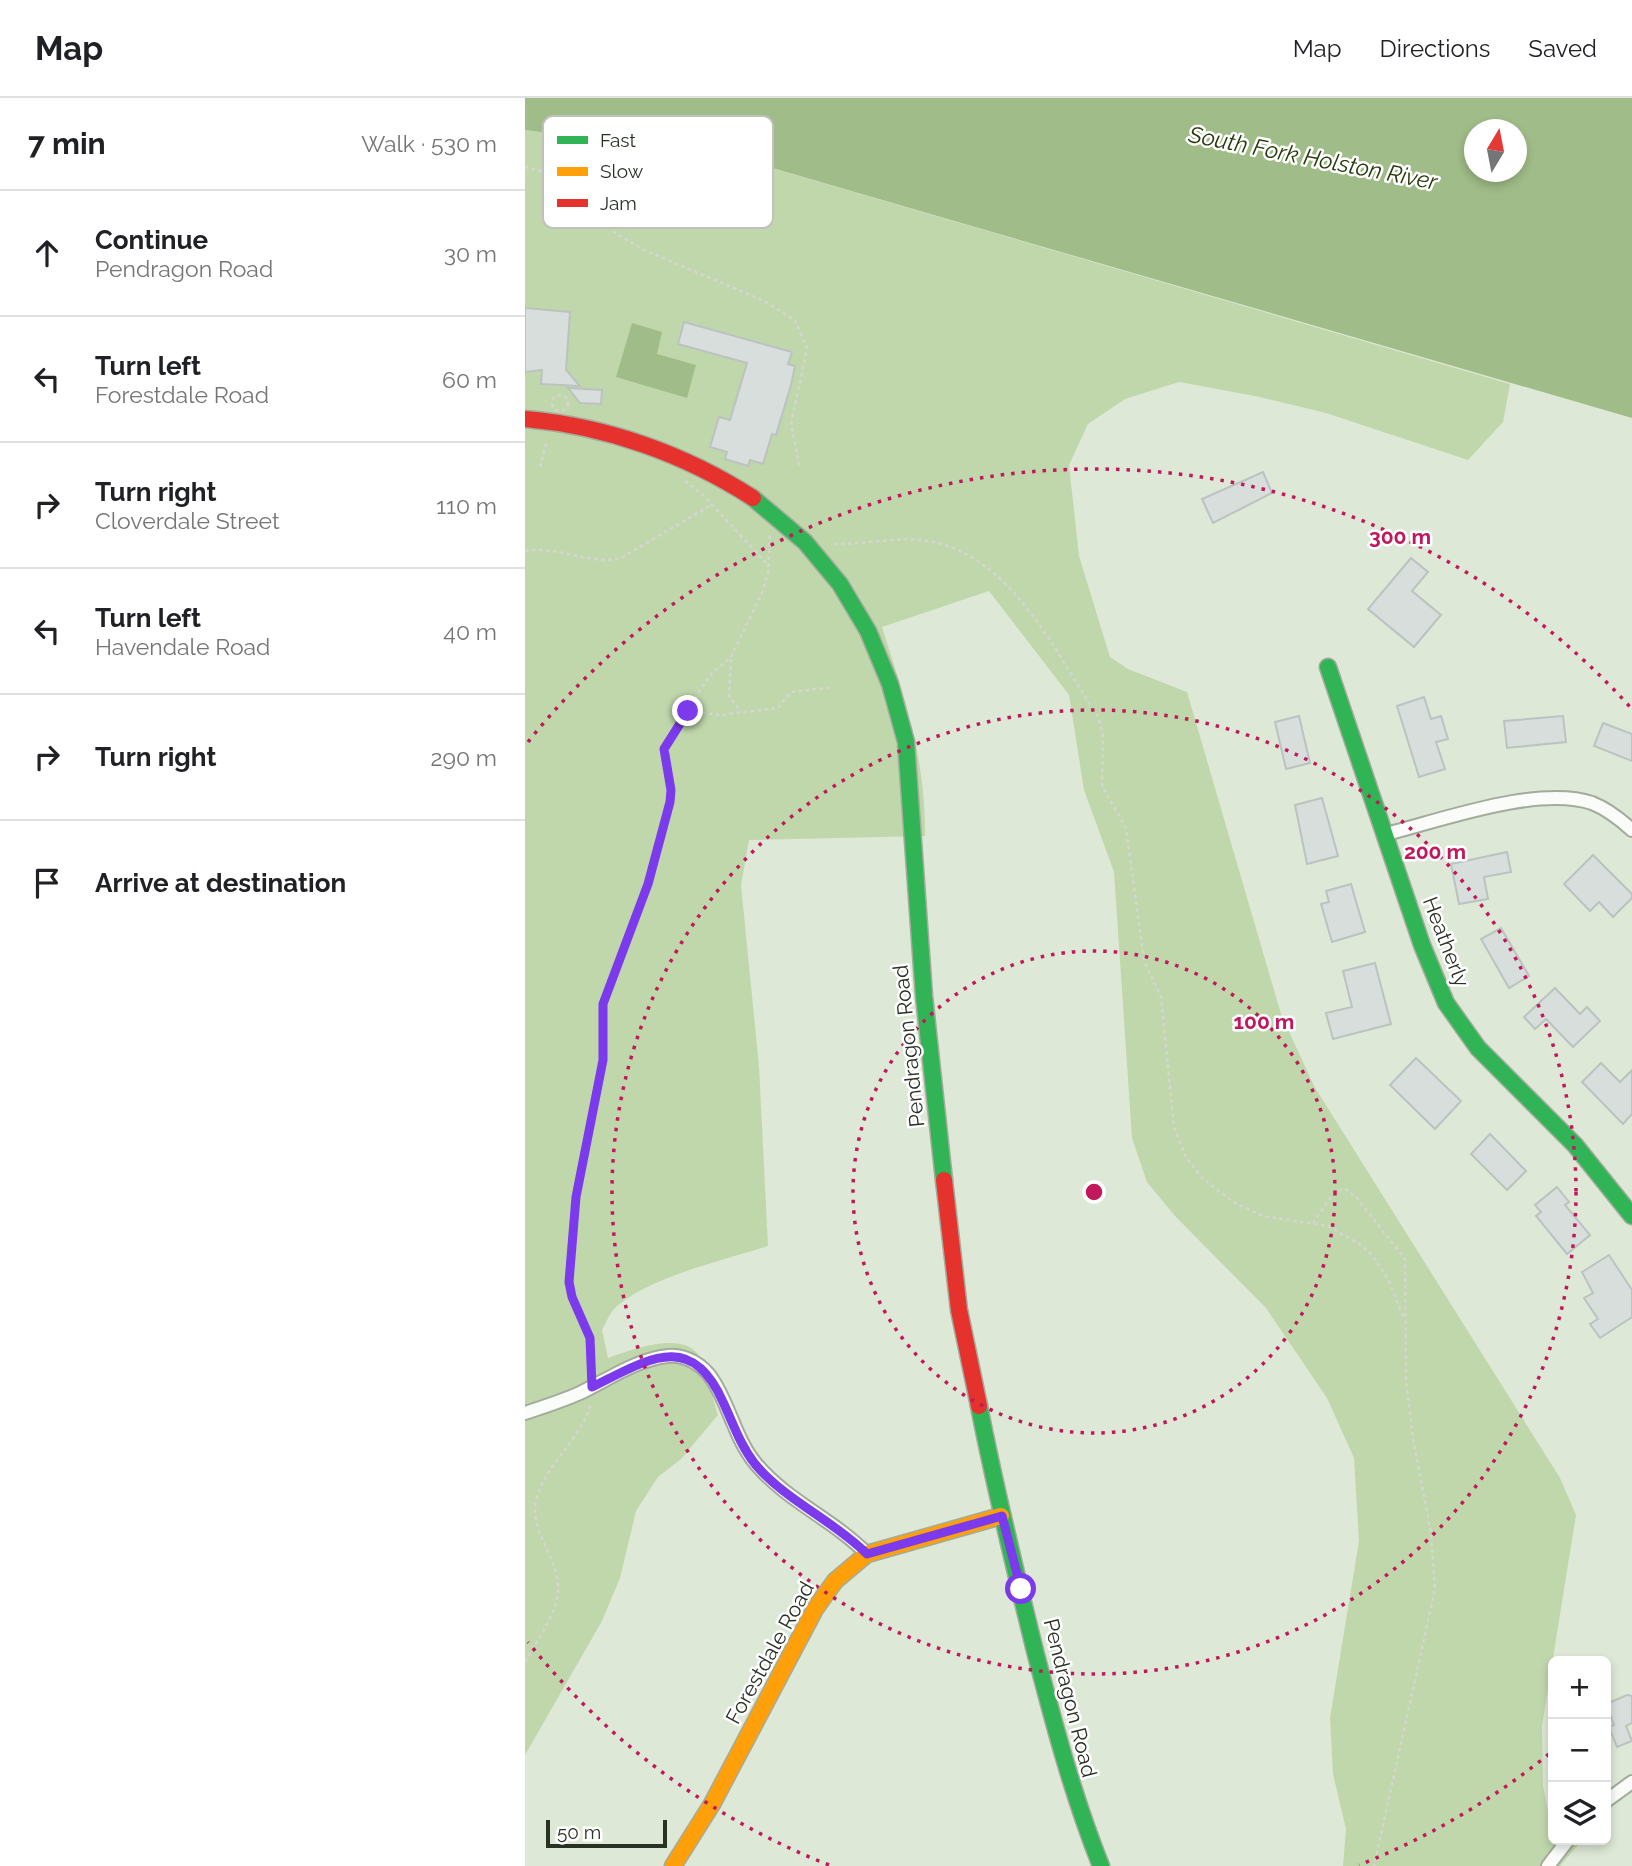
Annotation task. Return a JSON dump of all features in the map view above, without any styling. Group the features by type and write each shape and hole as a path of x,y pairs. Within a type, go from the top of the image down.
{"street":[{"name":"Pendragon Road","path":"525,419 603,433 675,455 728,481 771,509 819,555 845,591 880,652 897,701 906,742 924,996 959,1310 1002,1516 1076,1804 1101,1866"},
{"name":"Heatherly","path":"1328,667 1422,944 1446,1003 1478,1048 1575,1145 1632,1216"},
{"path":"1386,834 1509,803 1553,798 1593,804 1632,830"},
{"path":"525,1413 651,1360 670,1355 686,1359 700,1365 713,1380 737,1435 755,1463 777,1486 851,1538 867,1554"},
{"name":"Forestdale Road","path":"673,1866 712,1804 815,1609 835,1581 867,1554 1002,1516"},
{"path":"1611,1797 1632,1782"},
{"path":"1548,1866 1564,1845"}],"path":[{"path":"525,167 543,172"},
{"path":"611,228 642,249 764,300 795,320 807,349 791,424 800,468"},
{"path":"561,394 567,398 568,406 564,410 554,408 552,404 555,396 561,394"},
{"path":"677,475 711,505 768,565"},
{"path":"525,551 554,550 611,561 621,558 711,505"},
{"path":"741,711 729,696 731,657 762,593 768,565 771,509"},
{"path":"834,544 921,540 961,551 1011,589 1029,611 1098,717 1103,734 1102,786 1126,828 1144,961 1161,997 1174,1127 1186,1157 1203,1178 1235,1203 1263,1216 1313,1223 1341,1231 1373,1256 1389,1281 1404,1319"},
{"path":"525,1662 550,1617 558,1591 551,1558 534,1516 536,1497 587,1416 592,1387 590,1338 572,1297 569,1282 576,1197 603,1060 603,1004 648,884 670,802 671,790 664,749 709,676 731,657"},
{"path":"688,711 720,716 778,708 791,692 834,687"},
{"path":"1313,1223 1338,1189 1349,1191 1405,1259 1404,1319 1410,1420 1431,1533 1435,1589 1374,1866"}],"shaded area":[{"path":"525,130 543,132 543,228 773,228 773,168 1510,384 1503,422 1468,460 1326,413 1179,382 1125,399 1088,424 1069,465 1079,556 1110,657 1128,669 1187,692 1281,1014 1314,1086 1560,1478 1576,1515 1553,1656 1548,1656 1548,1689 1542,1726 1548,1845 1578,1845 1560,1866 1343,1866 1346,1829 1333,1774 1330,1718 1359,1541 1354,1458 1327,1398 1266,1308 1175,1216 1147,1182 1132,1138 1114,872 1084,790 1069,695 989,591 882,627 918,754 925,836 749,840 741,885 759,1066 768,1246 688,1270 630,1296 616,1307 602,1330 608,1358 656,1344 682,1344 692,1349 703,1363 718,1415 681,1459 658,1477 636,1511 620,1578 602,1621 525,1755"}],"water":[{"name":"South Fork Holston River","path":"525,98 1632,98 1632,418 773,168 773,116 543,116 543,132 525,130"},
{"path":"632,323 662,332 657,354 696,365 687,398 616,377"}],"building":[{"path":"525,308 570,312 566,370 580,386 541,384 542,370 525,372"},
{"path":"684,322 792,352 788,364 795,366 791,385 776,435 772,434 763,464 750,460 748,466 725,459 727,452 710,447 719,417 730,420 747,363 678,344"},
{"path":"568,388 602,390 601,404 580,403"},
{"path":"1263,472 1272,493 1213,523 1202,499"},
{"path":"1411,558 1428,572 1412,591 1441,615 1414,647 1368,609"},
{"path":"1424,697 1431,719 1441,716 1448,739 1436,742 1445,769 1419,777 1397,706"},
{"path":"1299,716 1310,763 1286,769 1275,722"},
{"path":"1563,716 1566,742 1507,748 1504,721"},
{"path":"1603,723 1632,734 1632,761 1594,746"},
{"path":"1322,798 1338,856 1307,864 1295,805"},
{"path":"1507,852 1511,872 1484,877 1488,899 1459,904 1451,864"},
{"path":"1593,855 1632,894 1632,898 1613,917 1599,902 1590,911 1564,884"},
{"path":"1351,884 1365,932 1332,942 1321,904 1329,902 1326,891"},
{"path":"1501,928 1529,976 1509,988 1481,939"},
{"path":"1375,963 1391,1024 1333,1039 1326,1013 1352,1007 1343,971"},
{"path":"1555,988 1580,1014 1587,1007 1600,1021 1573,1047 1546,1019 1535,1029 1524,1017"},
{"path":"1416,1058 1461,1101 1435,1129 1390,1085"},
{"path":"1601,1063 1620,1082 1632,1070 1632,1114 1623,1124 1582,1082"},
{"path":"1490,1134 1526,1171 1507,1190 1471,1154"},
{"path":"1557,1187 1569,1202 1565,1205 1590,1235 1567,1254 1536,1216 1541,1212 1535,1205"},
{"path":"1609,1255 1632,1290 1632,1317 1600,1338 1590,1324 1598,1319 1584,1298 1593,1293 1582,1272"},
{"path":"1627,1695 1632,1696 1632,1723 1626,1726 1632,1741 1617,1747 1611,1732 1611,1726 1614,1725 1611,1702"}],"traffic: fast":[{"path":"753,498 805,542 840,584 868,631 890,684 906,742 924,996 944,1180"},
{"path":"1328,667 1422,945 1446,1003 1478,1048 1575,1145 1632,1216"},
{"path":"979,1406 1005,1529 1042,1678 1073,1786 1101,1866"}],"traffic: slow":[{"path":"673,1866 712,1804 815,1609 835,1581 867,1554 1001,1516"}],"traffic: jam":[{"path":"525,419 585,428 644,445 700,468 753,498"},
{"path":"944,1180 959,1310 979,1406"}],"route":[{"path":"688,711 664,749 663,756 671,790 670,802 648,884 603,1004 603,1060 576,1197 569,1282 572,1297 590,1338 592,1387 651,1360 670,1355 700,1365 713,1380 737,1435 755,1463 777,1486 851,1538 867,1554 897,1543 1002,1516 1021,1589"}]}
